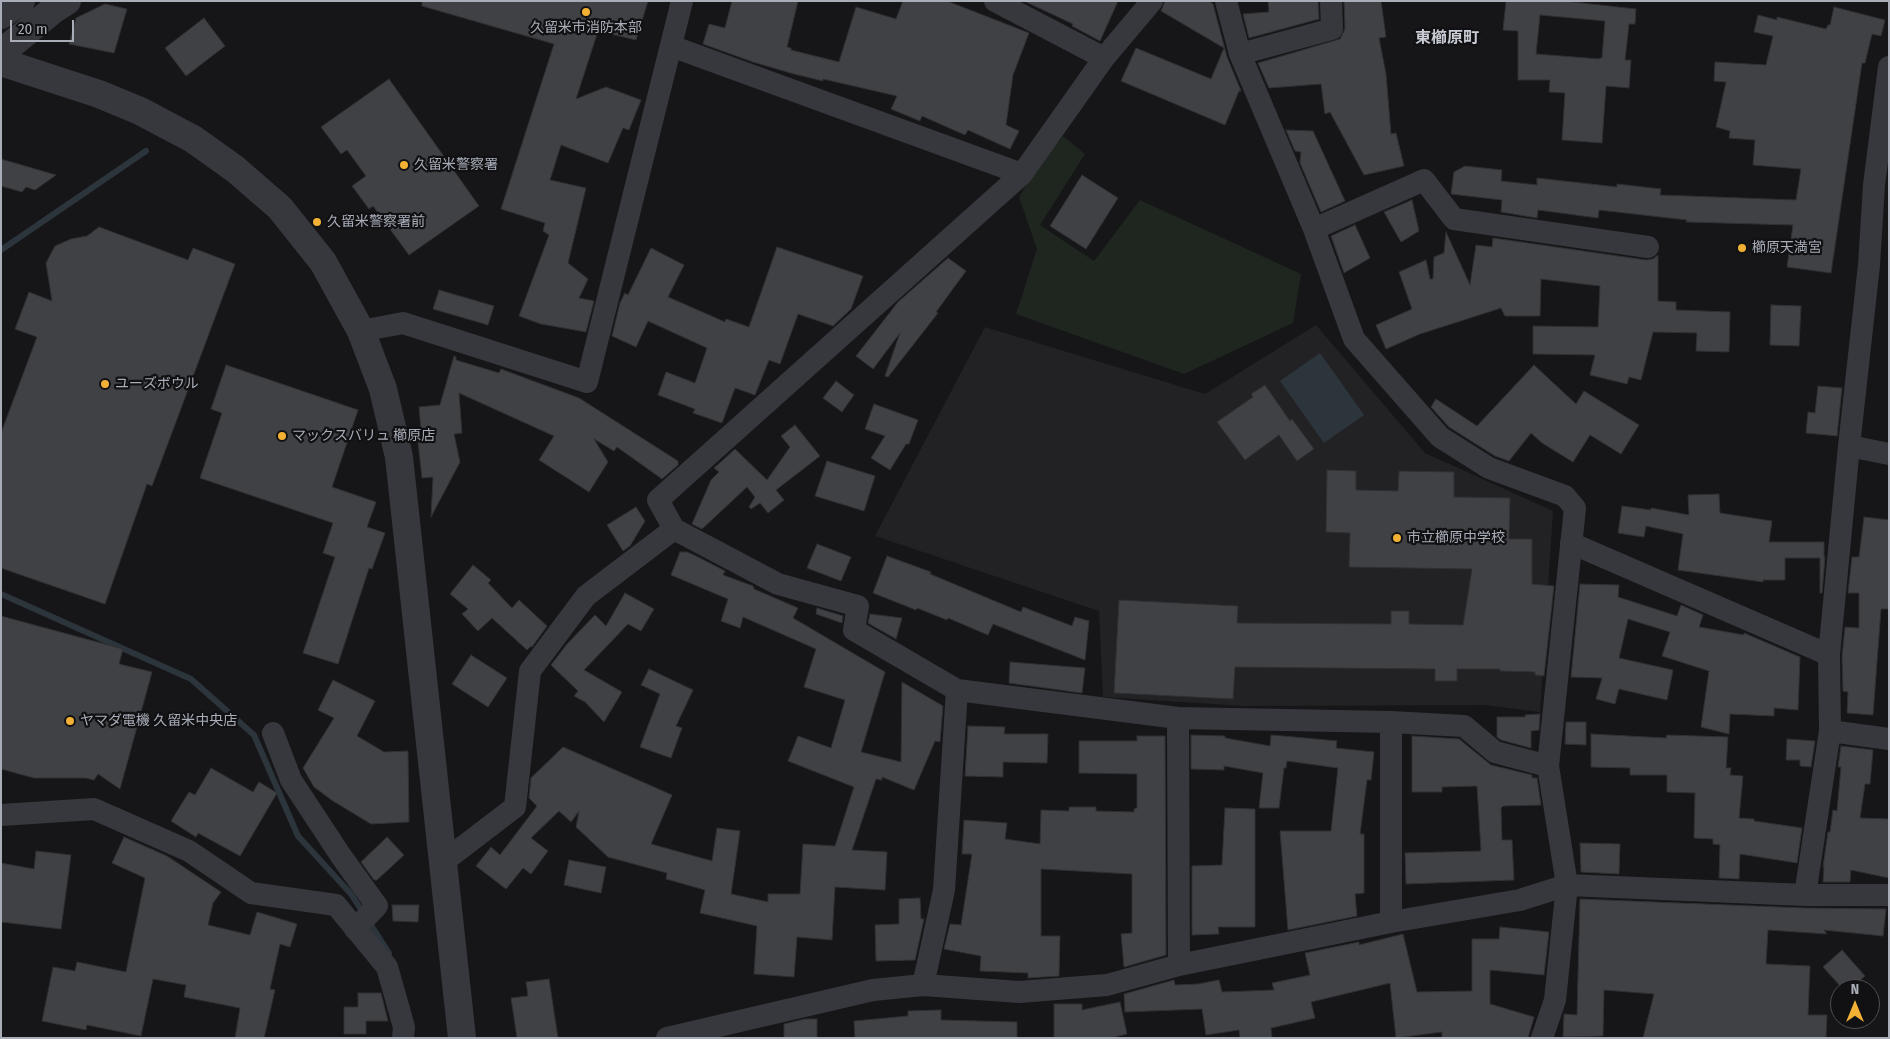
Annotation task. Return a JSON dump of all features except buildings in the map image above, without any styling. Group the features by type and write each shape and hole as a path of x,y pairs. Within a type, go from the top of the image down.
{"street":[{"path":"1,15 21,1"},
{"path":"1,53 52,10 67,1"},
{"path":"361,331 403,323 587,382 682,1"},
{"path":"995,1 1104,58"},
{"path":"1152,1 1104,58 1022,174 658,500 674,529 778,584 858,606 854,630 957,690 1178,718 1390,722 1464,726 1495,752 1548,766"},
{"path":"1226,1 1240,54 1314,229 1354,338 1440,438 1489,468 1565,496 1575,508 1548,766 1567,885 1555,1000 1542,1038"},
{"path":"1240,54 1332,29 1331,1"},
{"path":"671,46 1022,174"},
{"path":"1,62 99,94 140,111 193,139 235,169 280,208 323,262 361,331 383,389 399,457 462,1038"},
{"path":"1805,895 1830,731 1829,655 1869,265 1874,185 1889,67"},
{"path":"1314,229 1424,180 1454,219 1648,247"},
{"path":"1849,446 1889,454"},
{"path":"443,862 515,807 530,671 586,596 674,529"},
{"path":"1571,543 1829,655"},
{"path":"923,985 944,890 957,690"},
{"path":"1178,718 1178,965"},
{"path":"1390,722 1391,922"},
{"path":"1830,731 1889,739"},
{"path":"273,734 291,780 341,856 377,906 355,929"},
{"path":"1,815 94,809 189,851 251,893 336,905 387,967 404,1027 403,1038"},
{"path":"667,1038 873,990 923,985 1019,992 1107,985 1178,965 1391,922 1520,900 1567,885 1805,895 1889,895"}],"shaded area":[{"path":"1063,136 1085,154 1040,225 1094,261 1140,200 1301,274 1293,323 1184,374 1016,314 1037,249 1019,197 1037,167"},
{"path":"1316,325 1425,453 1553,511 1540,712 1485,705 1244,706 1103,697 1099,611 875,536 985,327 1205,394"},
{"path":"1320,353 1364,415 1324,443 1280,381"}],"waterway":[{"path":"1,250 146,151"},
{"path":"1,594 191,679 254,735 298,836 351,894 389,953"}],"place":[{"name":"久留米市消防本部","path":"586,12"},
{"name":"久留米警察署","path":"404,165"},
{"name":"久留米警察署前","path":"317,222"},
{"name":"櫛原天満宮","path":"1742,248"},
{"name":"ユーズボウル","path":"105,384"},
{"name":"マックスバリュ 櫛原店","path":"282,436"},
{"name":"市立櫛原中学校","path":"1397,538"},
{"name":"ヤマダ電機 久留米中央店","path":"70,721"}],"district":[{"name":"東櫛原町","path":"1447,39"}]}
